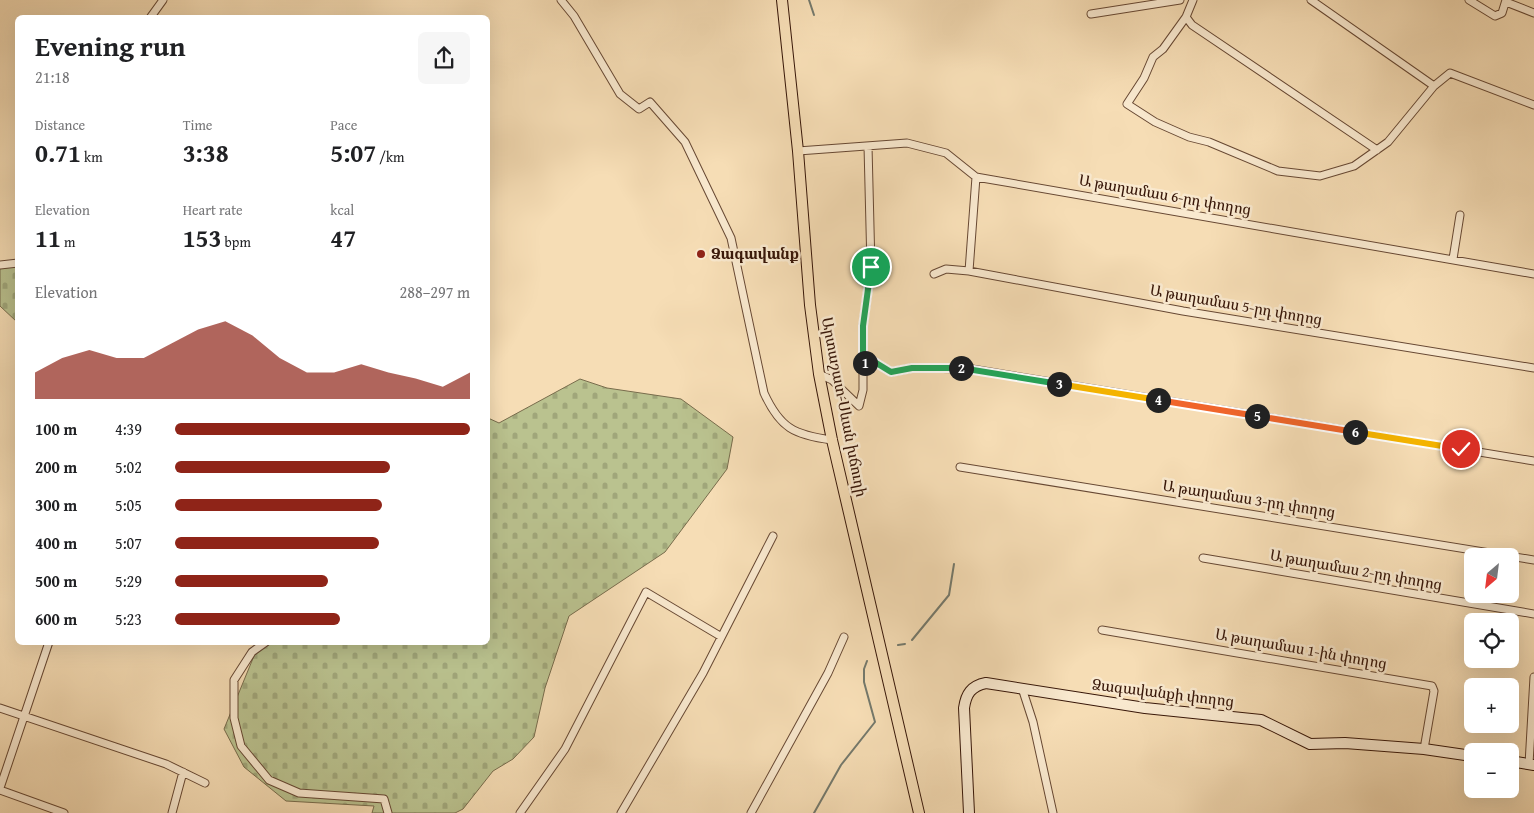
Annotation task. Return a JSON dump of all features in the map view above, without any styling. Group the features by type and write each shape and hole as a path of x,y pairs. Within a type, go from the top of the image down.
{"main road":[{"name":"Արտաշատ-Սևան խճուղի","path":"782,0 798,151 810,305 819,374 832,440 919,813"}],"street":[{"path":"152,15 163,0"},
{"path":"561,0 574,16 620,94 639,109 650,102 685,142 690,151 731,238 764,393 773,413 787,427 813,437 832,440"},
{"path":"1091,14 1180,0"},
{"path":"1193,0 1186,16 1163,49 1153,57 1144,78 1127,104 1155,122 1189,137 1209,142 1278,170 1320,176 1354,166 1388,142 1434,86 1450,73 1534,105"},
{"path":"1312,0 1434,86"},
{"path":"1469,0 1495,16 1502,13 1506,1 1534,13"},
{"path":"1186,16 1192,25 1377,150"},
{"name":"Ա թաղամաս 6-րդ փողոց","path":"798,151 906,143 946,153 976,177 1534,274"},
{"path":"819,374 832,380 858,406 863,390 863,326 871,267 868,146"},
{"path":"969,271 976,177"},
{"path":"1453,259 1460,215"},
{"path":"0,265 15,261"},
{"name":"Ա թաղամաս 5-րդ փողոց","path":"934,274 946,269 969,271 1183,311 1534,368"},
{"path":"863,364 873,361 891,372 912,368 972,369 1534,461"},
{"name":"Ա թաղամաս 3-րդ փողոց","path":"960,467 1534,560"},
{"path":"621,813 703,673 772,536"},
{"name":"Ա թաղամաս 2-րդ փողոց","path":"1203,558 1534,614"},
{"path":"520,813 565,749 646,592 720,636"},
{"name":"Ա թաղամաս 1-ին փողոց","path":"1102,630 1432,686 1434,691 1424,748"},
{"path":"751,813 828,673 844,637"},
{"path":"48,645 0,789 64,813"},
{"path":"252,652 253,645"},
{"path":"262,645 252,652 234,680 234,718 241,746 269,780 299,793 384,799 388,813"},
{"path":"1519,762 1532,764 1534,677"},
{"name":"Ձագավանքի փողոց","path":"970,813 965,697 972,688 986,683 1145,708 1260,720 1310,744 1345,743 1424,748 1464,755"},
{"path":"1022,688 1033,722 1053,813"},
{"path":"0,708 166,764 205,783"},
{"path":"172,813 183,772"}],"green space":[{"path":"15,265 15,320 0,306 0,267"},
{"path":"580,379 607,388 681,399 733,437 727,469 665,552 569,616 545,688 534,737 513,759 493,771 463,809 455,813 372,813 374,806 286,801 244,767 224,729 256,651 256,645 490,645 490,419 499,423"}],"waterway":[{"path":"809,0 814,15"},
{"path":"912,640 949,595 954,564"},
{"path":"898,645 905,644"},
{"path":"814,813 841,765 875,722 864,682 864,669 867,661"}],"place":[{"name":"Ձագավանք","path":"701,254"}],"route":[{"path":"871,267 863,326 863,364 873,361 891,372 912,368 935,367 972,369 1461,449"}]}
